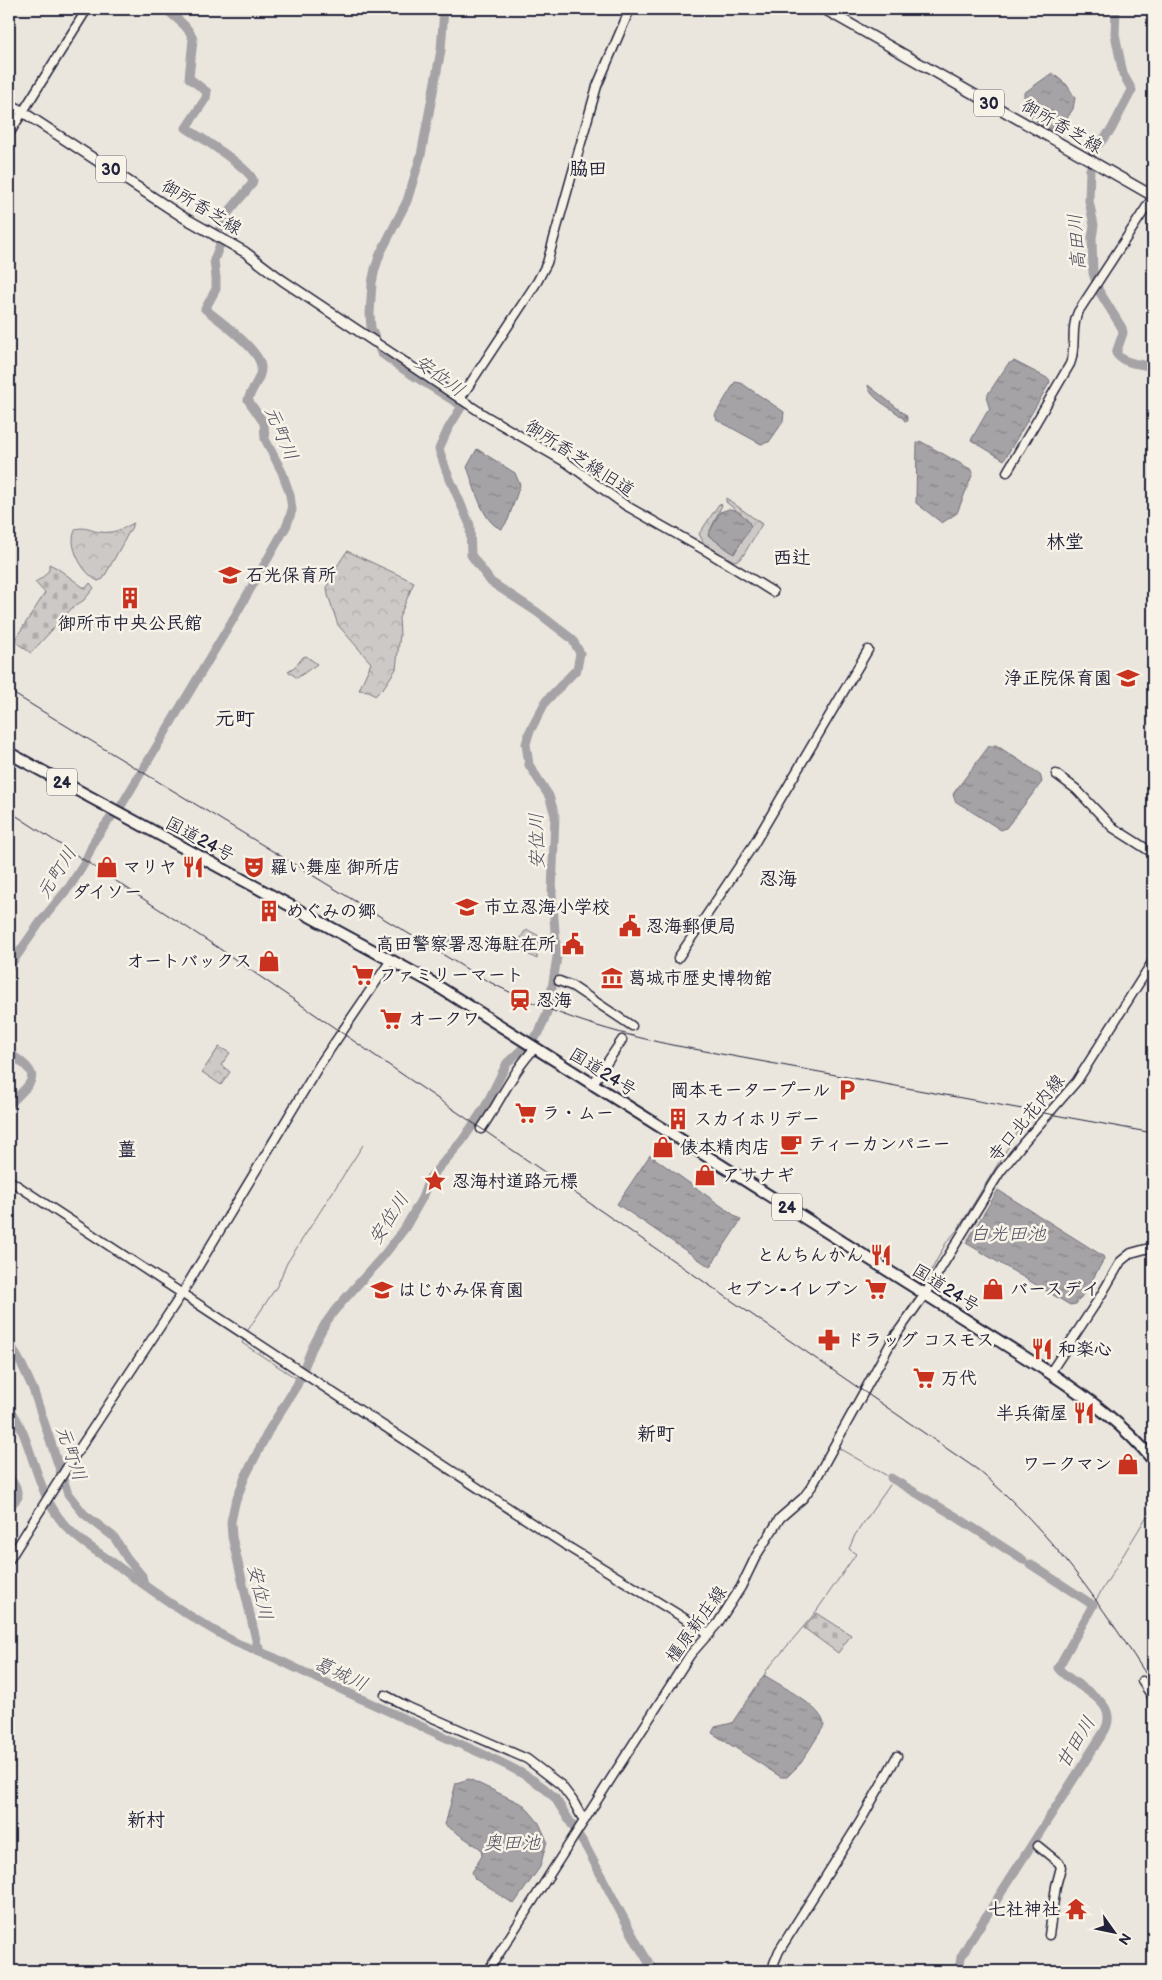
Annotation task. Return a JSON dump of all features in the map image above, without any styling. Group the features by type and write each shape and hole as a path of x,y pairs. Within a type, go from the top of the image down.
{"highway":[{"name":"国道24号","path":"9,753 431,982 1083,1394 1114,1420 1153,1460"}],"main road":[{"name":"御所香芝線","path":"824,9 1153,197"},
{"name":"御所香芝線","path":"9,103 183,217 250,256 282,280 375,342"}],"street":[{"path":"9,134 87,9"},
{"path":"460,399 548,263 595,93 630,9"},
{"path":"1007,472 1070,364 1074,349 1073,331 1075,318 1153,197"},
{"name":"御所香芝線旧道","path":"375,342 505,428 555,456 625,505 708,552 773,592"},
{"path":"678,958 754,844 868,650"},
{"path":"1056,774 1076,789 1112,827 1153,852"},
{"path":"9,1560 68,1466 181,1295 320,1064 390,960"},
{"name":"寺口北花内線","path":"925,1294 1000,1172 1077,1081 1153,961"},
{"path":"560,981 572,986 632,1026"},
{"path":"592,1085 622,1040"},
{"path":"481,1129 497,1105 530,1045"},
{"path":"9,1180 565,1546 710,1634"},
{"path":"1050,1373 1100,1297 1121,1261 1131,1253 1153,1246"},
{"name":"橿原新庄線","path":"488,1971 690,1655 698,1644 710,1634 741,1587 756,1556 775,1525 812,1486 893,1339 925,1294"},
{"path":"1142,1681 1153,1698"},
{"path":"385,1695 527,1759 561,1786 573,1801 583,1823"},
{"path":"773,1971 779,1951 860,1822 897,1756"},
{"path":"1038,1846 1061,1866 1057,1880 1050,1935"}],"green space":[{"path":"726,498 762,524 741,559 734,561 705,545 699,534 719,504 722,505 708,535 734,554 736,510 726,502"},
{"path":"134,523 103,579 98,581 92,577 82,565 75,550 73,535 76,529 113,532"},
{"path":"347,551 414,582 399,618 400,634 396,669 384,687 375,696 369,691 359,690 371,663 338,625 328,595 327,588 330,577"},
{"path":"49,564 83,587 87,587 90,583 94,588 84,600 72,608 31,653 14,641 45,593 35,582 42,578 49,570"},
{"path":"306,656 317,664 297,678 288,671"},
{"path":"528,930 539,936 537,959 516,948 524,932"},
{"path":"219,1047 230,1053 221,1065 230,1072 221,1085 202,1072"},
{"path":"817,1613 851,1635 838,1653 804,1628"}],"water":[{"path":"1052,73 1067,85 1075,98 1073,109 1056,135 1033,118 1024,101 1024,93"},
{"path":"1014,361 1049,379 1050,382 1004,460 971,440 990,410 987,400 988,394 1008,364"},
{"path":"735,382 741,383 784,412 783,422 769,442 761,444 717,420 715,415"},
{"path":"868,385 906,415 908,421 905,421 896,412 878,400"},
{"path":"920,441 972,470 973,473 957,513 942,523 916,503 917,443"},
{"path":"477,449 515,473 520,485 508,520 502,529 495,526 484,512 467,467"},
{"path":"729,509 742,514 751,526 734,554 708,535 720,512"},
{"path":"996,745 1040,774 1042,782 1006,828 1001,830 955,801 953,794 989,746"},
{"path":"450,935 464,944 461,950 446,941"},
{"path":"650,1155 741,1220 710,1267 617,1204"},
{"name":"白光田池","path":"998,1190 1103,1256 1104,1259 1089,1286 1076,1304 1070,1305 966,1243"},
{"path":"764,1675 809,1704 822,1719 824,1726 801,1763 787,1777 781,1777 712,1733 715,1727 732,1723"},
{"name":"奥田池","path":"469,1779 524,1805 539,1823 547,1841 540,1867 514,1904 475,1879 472,1872 482,1856 481,1849 445,1825 456,1783"}],"waterway":[{"name":"元町川","path":"121,806 235,616 287,525 292,510 290,495 282,472 265,439 264,423 248,400 260,375 261,367 259,360 247,344 205,309 216,289 214,260 221,242 215,238 227,214 252,184 253,180 233,160 186,128 206,98 207,92 189,78 193,39 191,34 166,9"},
{"name":"安位川","path":"262,1653 257,1644 232,1537 231,1522 235,1503 245,1477 269,1430 297,1385 312,1348 325,1324 405,1228 422,1198 429,1179 462,1141 485,1107 507,1063 539,1033 549,1007 557,957 552,893 555,815 549,796 529,765 526,744 529,733 546,701 577,669 580,653 572,639 537,612 491,582 471,555 470,525 439,449 462,406 381,353 371,328 372,283 375,269 380,254 407,201 421,155 441,50 444,9"},
{"name":"高田川","path":"1093,154 1111,130 1132,90 1123,74 1115,34 1116,9"},
{"name":"高田川","path":"1090,169 1089,201 1094,225 1092,238 1093,273 1099,291 1122,328 1123,333 1116,353 1119,357 1128,361 1153,367"},
{"name":"元町川","path":"9,967 41,921 70,886 84,864 95,839 112,816"},
{"name":"元町川","path":"9,1053 28,1068 31,1073 29,1084 9,1105"},
{"path":"925,1282 946,1243 958,1229 1015,1136 1029,1118"},
{"path":"246,1333 277,1286 287,1263 363,1145"},
{"path":"892,1334 914,1299"},
{"path":"244,1339 242,1343 299,1380"},
{"name":"元町川","path":"9,1342 33,1389 68,1494 84,1514 114,1537 127,1558 142,1576 144,1584"},
{"path":"841,1425 875,1364"},
{"name":"葛城川","path":"9,1407 24,1435 40,1481 53,1510 75,1536 176,1607 237,1643 274,1658 501,1762 544,1788 555,1798 586,1847 638,1945 654,1971"},
{"path":"846,1431 839,1445 840,1449 891,1478"},
{"path":"9,1477 16,1487 18,1497 9,1508"},
{"name":"甘田川","path":"891,1478 1023,1560"},
{"path":"764,1677 766,1671 815,1613 856,1554 849,1549 855,1535 890,1485"},
{"path":"1093,1605 1153,1506"},
{"name":"甘田川","path":"959,1971 961,1957 969,1943 1105,1730 1108,1719 1106,1710 1101,1702 1058,1668 1093,1605 1030,1564"}],"railway":[{"path":"9,691 475,974 499,987 547,1008 620,1033 672,1045 1153,1133"},
{"path":"9,811 217,947 978,1470 1029,1518 1074,1570 1153,1685"}],"place":[{"name":"石光保育所","path":"230,575"},
{"name":"御所市中央公民館","path":"130,598"},
{"name":"浄正院保育園","path":"1128,678"},
{"name":"ダイソー","path":"107,867"},
{"name":"マリヤ","path":"193,867"},
{"name":"羅い舞座 御所店","path":"254,867"},
{"name":"市立忍海小学校","path":"467,907"},
{"name":"めぐみの郷","path":"269,911"},
{"name":"忍海郵便局","path":"630,926"},
{"name":"高田警察署忍海駐在所","path":"573,944"},
{"name":"オートバックス","path":"269,961"},
{"name":"ファミリーマート","path":"363,975"},
{"name":"葛城市歴史博物館","path":"612,978"},
{"name":"忍海","path":"520,1000"},
{"name":"オークワ","path":"391,1019"},
{"name":"岡本モータープール","path":"847,1090"},
{"name":"ラ・ムー","path":"526,1113"},
{"name":"スカイホリデー","path":"678,1119"},
{"name":"ティーカンパニー","path":"791,1144"},
{"name":"俵本精肉店","path":"663,1147"},
{"name":"アサナギ","path":"705,1175"},
{"name":"忍海村道路元標","path":"435,1181"},
{"name":"とんちんかん","path":"881,1255"},
{"name":"セブン-イレブン","path":"876,1289"},
{"name":"バースデイ","path":"993,1289"},
{"name":"はじかみ保育園","path":"382,1290"},
{"name":"ドラッグ コスモス","path":"829,1340"},
{"name":"和楽心","path":"1042,1349"},
{"name":"万代","path":"924,1378"},
{"name":"半兵衛屋","path":"1084,1413"},
{"name":"ワークマン","path":"1128,1464"},
{"name":"七社神社","path":"1076,1909"}],"district":[{"name":"脇田","path":"588,168"},
{"name":"林堂","path":"1065,541"},
{"name":"西辻","path":"792,557"},
{"name":"元町","path":"235,718"},
{"name":"忍海","path":"778,878"},
{"name":"薑","path":"127,1149"},
{"name":"新町","path":"656,1433"},
{"name":"新村","path":"146,1819"}]}
